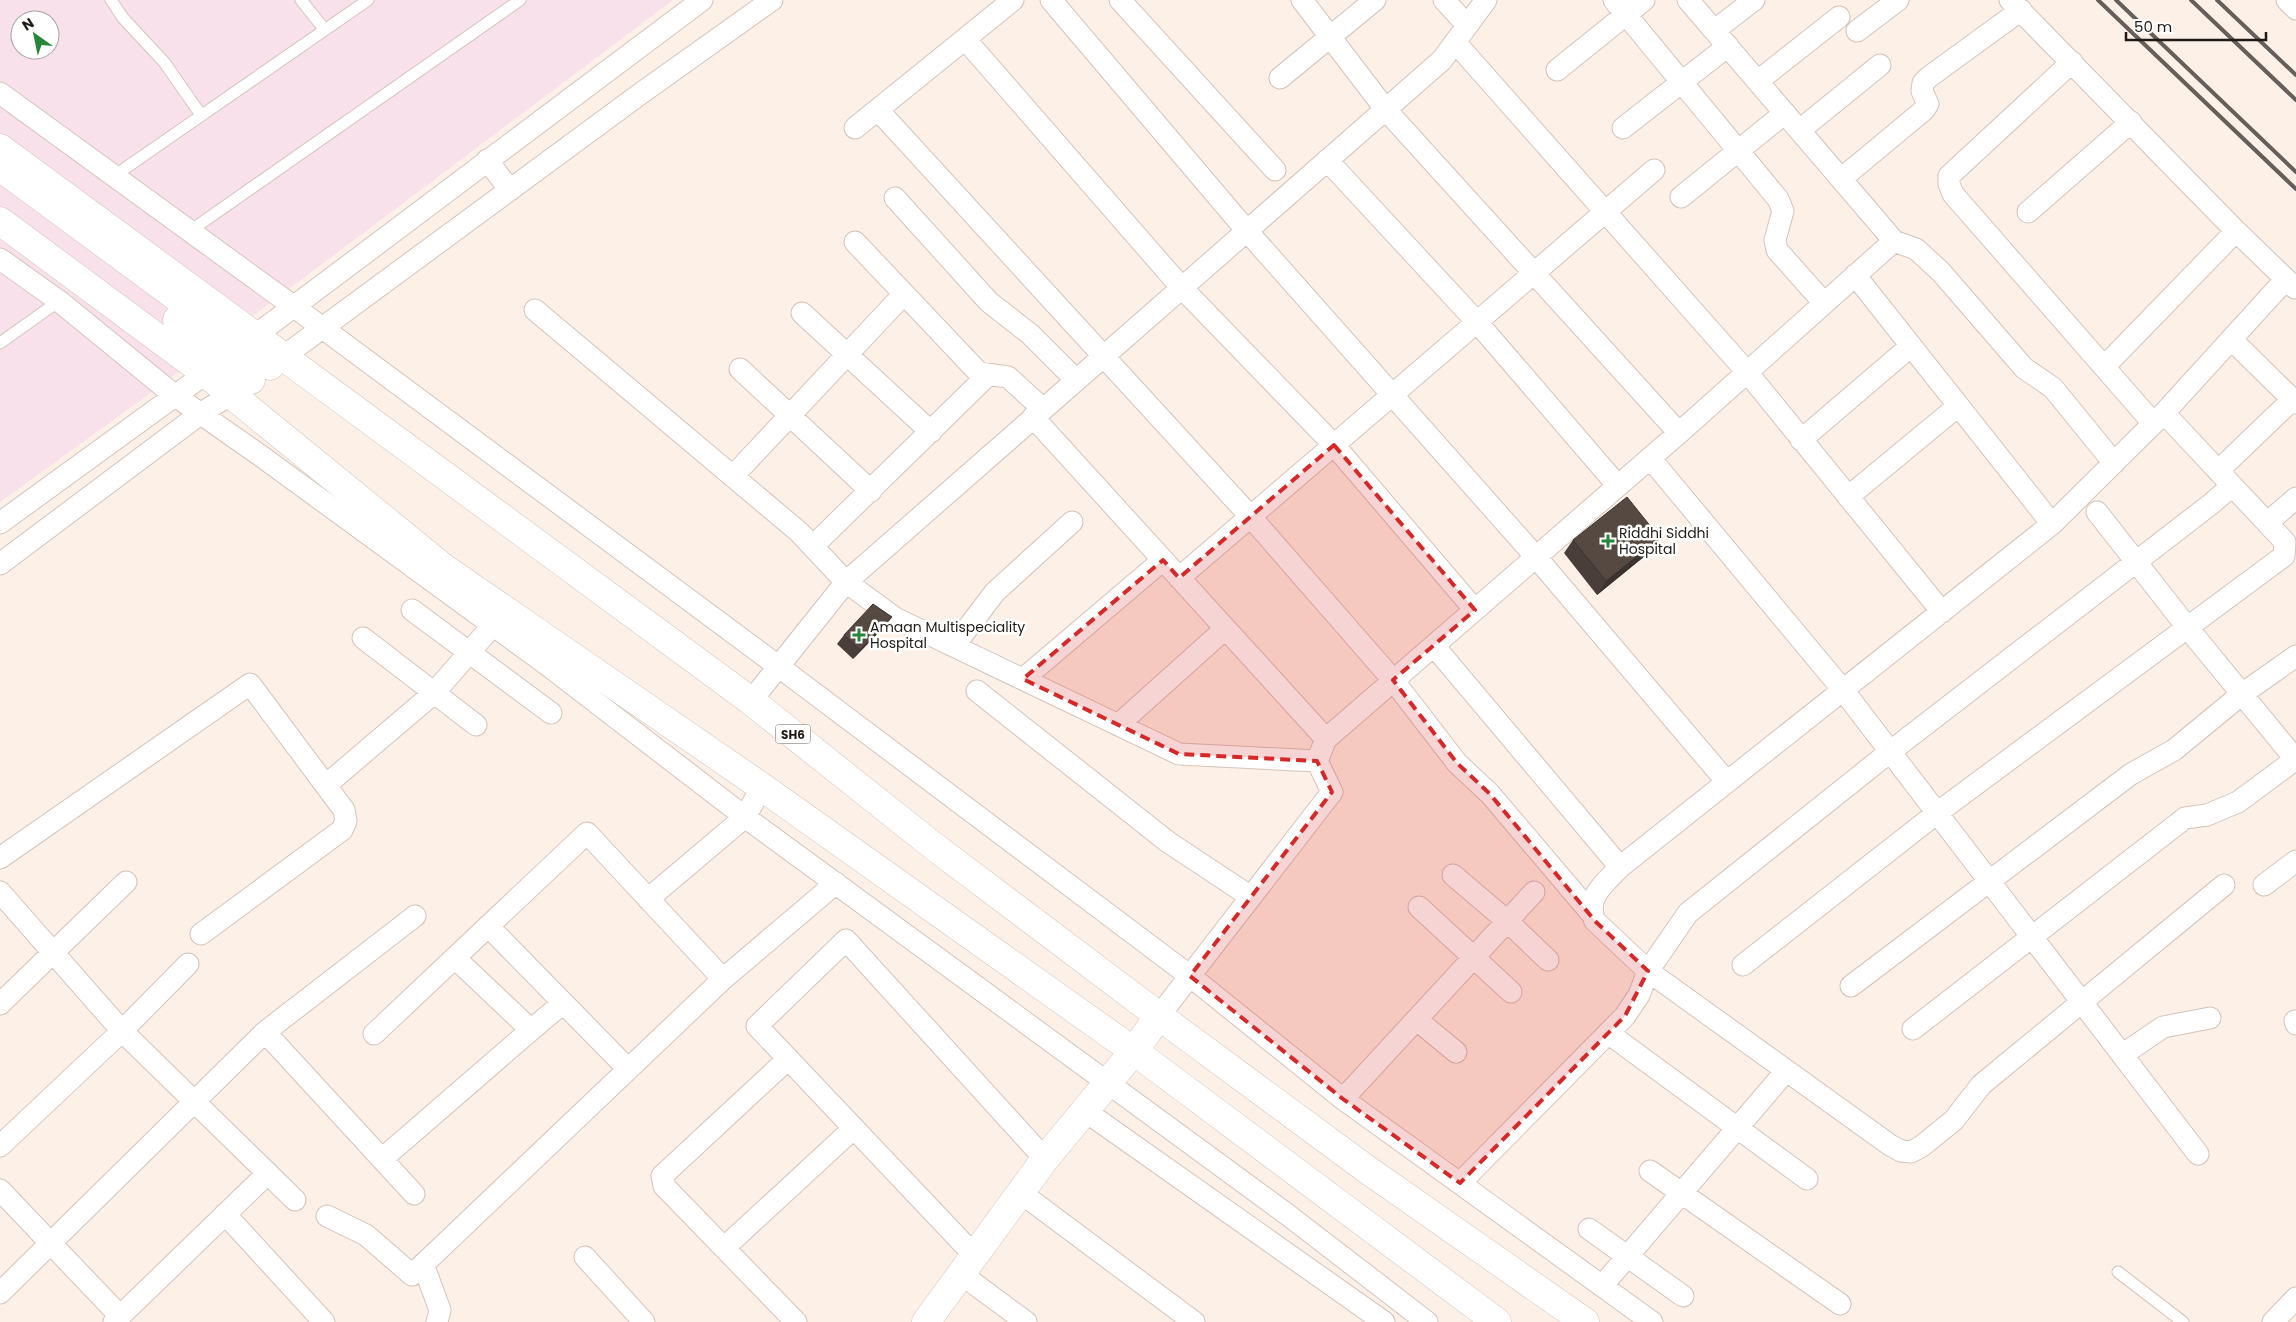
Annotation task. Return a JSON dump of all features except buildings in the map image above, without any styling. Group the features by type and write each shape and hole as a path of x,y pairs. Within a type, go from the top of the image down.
{"main road":[{"name":"SH6","path":"0,148 232,353 259,374 751,701 936,848 1159,1016 1364,1168 1585,1322"},
{"path":"0,167 259,374 444,568 762,787 1133,1052 1497,1322"},
{"path":"0,186 232,353"},
{"path":"0,221 232,353"},
{"path":"926,1322 1045,1159 1133,1052 1159,1016"}],"street":[{"path":"0,523 232,353 702,0"},
{"path":"0,564 200,414 259,374 772,0"},
{"path":"855,128 1014,0"},
{"path":"1051,0 1247,231 1536,557 1727,782"},
{"path":"1120,0 1275,170"},
{"path":"1302,0 1386,110 1679,433"},
{"path":"1280,78 1375,0"},
{"path":"1444,0 1467,25"},
{"path":"751,701 846,582 1442,60 1486,0"},
{"path":"1557,70 1620,7 1644,0"},
{"path":"1688,0 1894,241 1916,249 1942,272 2024,368 2053,388 2114,463"},
{"path":"1623,128 1681,82 1754,0"},
{"path":"1858,31 1898,0"},
{"path":"2287,0 2296,9"},
{"path":"1591,912 1594,894 1620,867 2052,524 2158,418 2231,339 2291,284 2236,231 2016,5 1928,77 1923,83 1922,91 1928,104 1924,110 1841,179"},
{"path":"1620,7 1778,200 1783,211 1774,240 1777,250 1824,303"},
{"path":"1758,81 1839,17"},
{"path":"965,39 1181,288 1334,445 1475,610"},
{"path":"1455,42 1747,372 1942,612"},
{"path":"1743,965 1937,813 2284,556 2285,542 2225,478 2104,367 1953,194 1949,184 1949,176 2072,62"},
{"path":"1800,130 1880,65"},
{"path":"0,93 294,306 778,666 1190,976 1343,1100 1652,1322"},
{"path":"878,110 1250,516 1393,680 1458,763 1490,794 1591,912 1595,920 1648,971 1890,1145 1901,1151 1911,1152 1922,1146 1954,1120 1981,1085 2224,885"},
{"path":"1681,197 1785,113"},
{"path":"2028,212 2130,122"},
{"path":"487,160 510,190"},
{"path":"1327,160 1477,322 1618,486"},
{"path":"1179,578 1654,170"},
{"path":"894,198 990,302 1030,334 1076,380"},
{"path":"2104,367 2236,231"},
{"path":"1159,1016 1332,792 1317,761 1326,739 1679,433 1894,241"},
{"path":"855,242 979,373 1008,377 1163,560 1326,739"},
{"path":"0,259 59,301 174,395 493,625 745,817 1288,1215 1427,1322"},
{"path":"1855,275 2052,524"},
{"path":"733,476 904,294"},
{"path":"535,310 799,532 846,582 895,618 1178,754 1317,761"},
{"path":"802,312 931,432"},
{"path":"1460,1184 1634,1005 1648,971 1688,913 1890,751 2136,561 2225,478 2294,401 2231,339"},
{"path":"1801,440 1911,346"},
{"path":"740,369 871,491"},
{"path":"812,546 871,491 988,375"},
{"path":"1848,497 1958,406"},
{"path":"1650,458 1843,690 2198,1154"},
{"path":"2267,523 2296,498"},
{"path":"1913,1029 2185,818 2207,815 2238,802 2296,759 2097,512"},
{"path":"954,646 995,592 1072,522"},
{"path":"1022,679 1163,560"},
{"path":"412,610 551,713"},
{"path":"326,785 434,693 493,625"},
{"path":"1118,725 1225,628"},
{"path":"363,638 476,726"},
{"path":"1434,646 1620,867"},
{"path":"1851,986 2131,774 2174,750 2242,694 2296,656"},
{"path":"0,858 250,684 344,810 346,821 342,830 201,934"},
{"path":"977,691 1168,842 1251,898"},
{"path":"648,899 745,817 762,787"},
{"path":"374,1034 587,833 723,980"},
{"path":"2264,885 2296,861"},
{"path":"1453,875 1508,921 1548,960"},
{"path":"0,1004 126,882"},
{"path":"327,1216 366,1235 412,1275 723,980 836,883"},
{"path":"0,892 122,1031 295,1200"},
{"path":"1343,1100 1534,892"},
{"path":"1419,907 1511,992"},
{"path":"0,1293 265,1032 415,916"},
{"path":"488,926 628,1070"},
{"path":"1026,1322 968,1265 854,1128 757,1026 846,940 1045,1159"},
{"path":"455,958 531,1030"},
{"path":"0,1146 122,1031 188,964"},
{"path":"382,1159 563,1003"},
{"path":"2122,1055 2164,1027 2210,1018"},
{"path":"1417,1020 1456,1052"},
{"path":"265,1032 414,1194"},
{"path":"1608,1033 1807,1179"},
{"path":"788,1059 662,1176 664,1186 796,1322"},
{"path":"1602,1286 1786,1070"},
{"path":"1085,1111 1384,1322"},
{"path":"724,1248 854,1128"},
{"path":"1650,1171 1840,1304"},
{"path":"0,1190 117,1319 268,1173"},
{"path":"1021,1193 1194,1322"},
{"path":"225,1214 324,1322"},
{"path":"1589,1229 1683,1296"},
{"path":"585,1257 644,1322"},
{"path":"423,1264 440,1310 438,1322"},
{"path":"2273,1322 2296,1298"}],"lane":[{"path":"111,0 123,18 164,62 201,115"},
{"path":"301,0 325,30"},
{"path":"114,176 368,0"},
{"path":"190,231 520,0"},
{"path":"0,343 59,301"},
{"path":"2118,1272 2183,1322"}],"highlighted area":[{"path":"1334,445 1475,610 1393,680 1457,763 1490,794 1595,921 1648,971 1625,1016 1460,1183 1343,1099 1190,976 1332,792 1317,761 1179,754 1023,679 1163,560 1179,578"}],"shaded area":[{"path":"0,0 673,0 148,395 0,502"}],"railway":[{"path":"2098,0 2296,189"},
{"path":"2116,0 2296,172"},
{"path":"2191,0 2296,100"},
{"path":"2217,0 2296,75"}],"place":[{"name":"Riddhi Siddhi Hospital","path":"1608,541"},
{"name":"Amaan Multispeciality Hospital","path":"859,635"}]}
